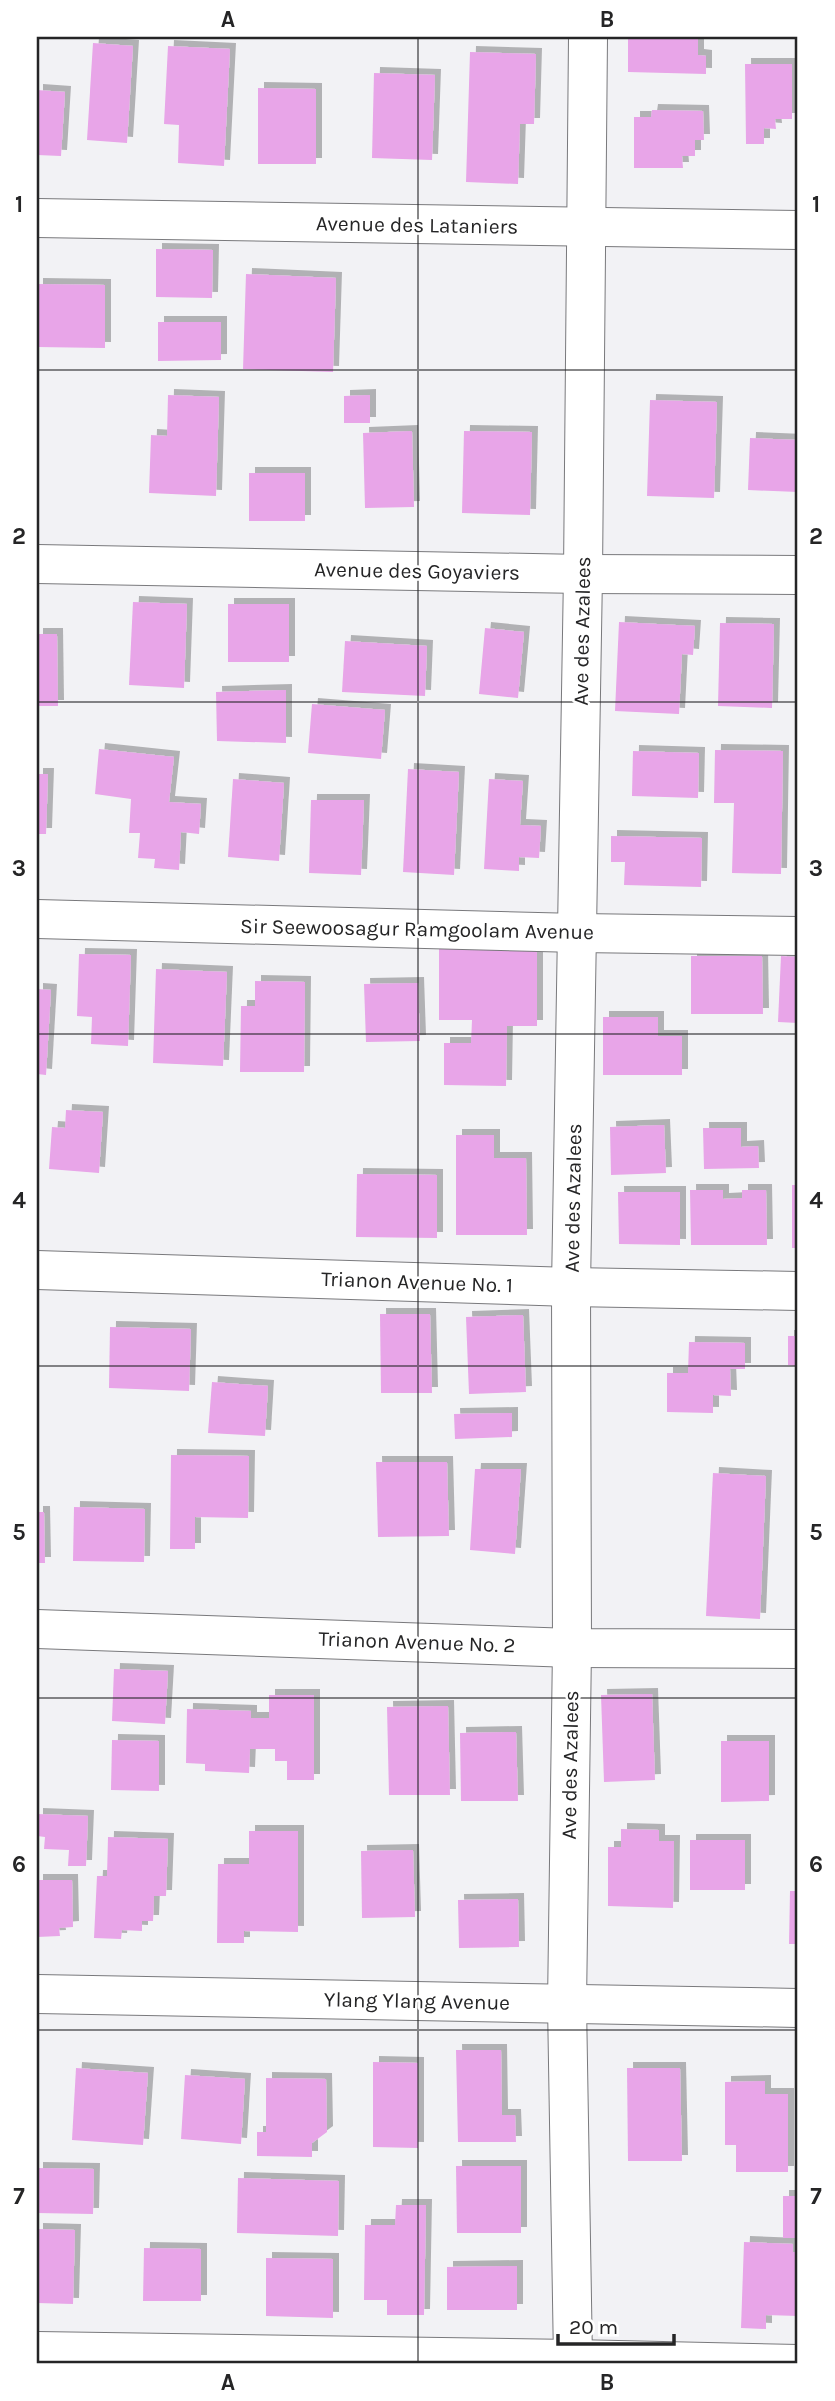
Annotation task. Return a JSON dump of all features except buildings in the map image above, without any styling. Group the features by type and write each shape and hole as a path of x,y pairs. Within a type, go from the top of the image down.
{"street":[{"name":"Ave des Azalees","path":"573,2359 567,2004 572,1648 571,1287 583,574 587,37"},
{"name":"Avenue des Lataniers","path":"37,218 798,230"},
{"name":"Avenue des Goyaviers","path":"37,564 583,574 798,575"},
{"name":"Sir Seewoosagur Ramgoolam Avenue","path":"37,919 798,936"},
{"name":"Trianon Avenue No. 1","path":"37,1270 571,1287 798,1291"},
{"name":"Trianon Avenue No. 2","path":"37,1629 572,1648 798,1649"},
{"name":"Ylang Ylang Avenue","path":"37,1994 798,2008"},
{"path":"37,2351 798,2364"}]}
